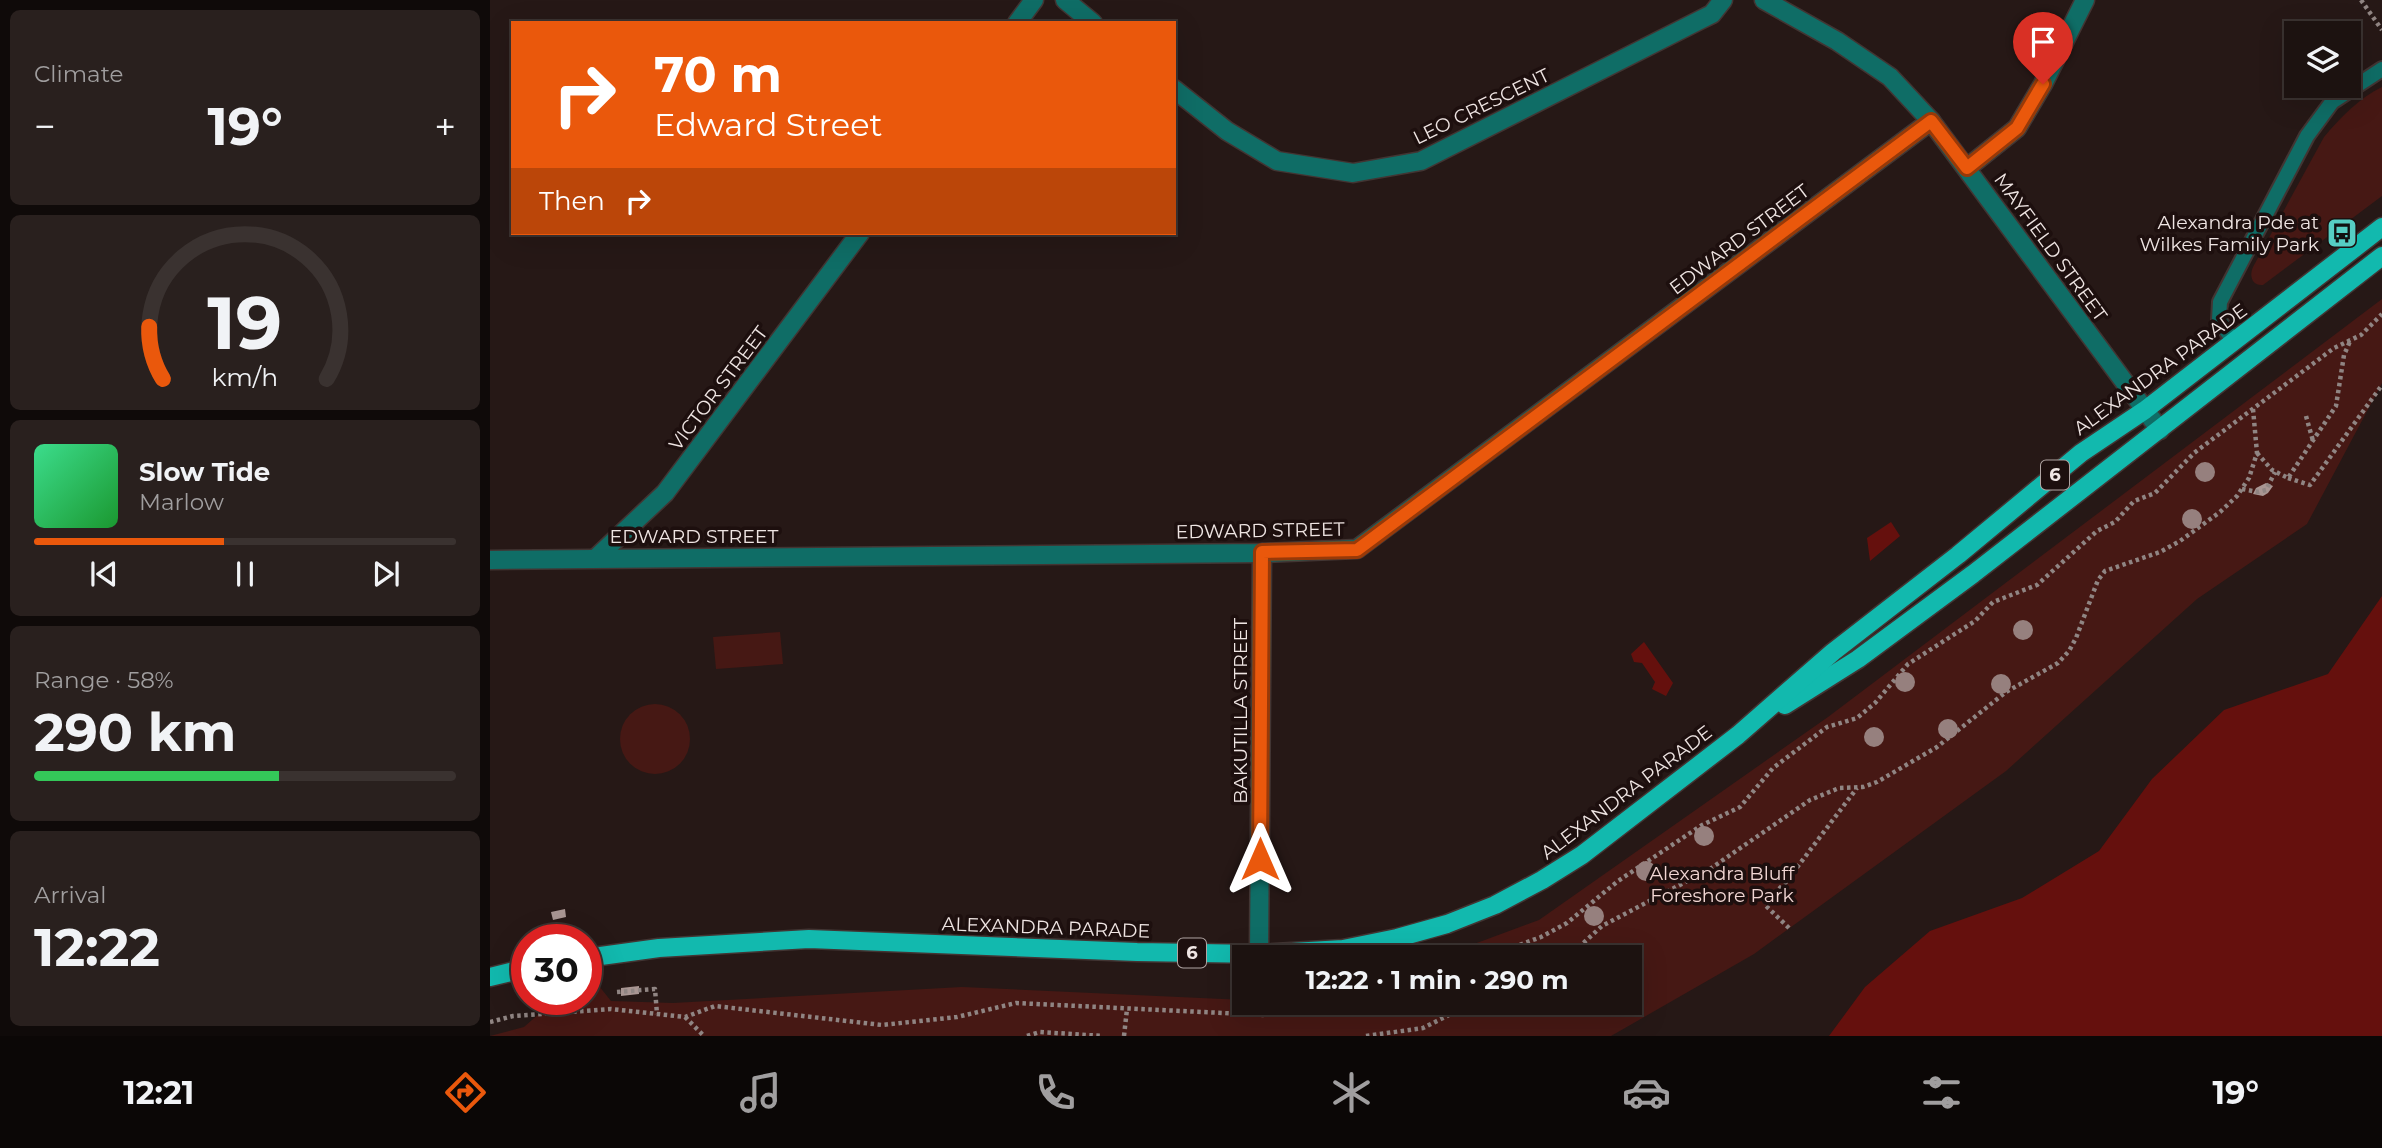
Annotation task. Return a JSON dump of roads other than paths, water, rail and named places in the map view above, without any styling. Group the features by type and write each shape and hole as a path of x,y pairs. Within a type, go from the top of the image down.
{"main road":[{"name":"ALEXANDRA PARADE","path":"1363,945 1447,924 1495,905 1582,855 1738,734 1833,652 1958,555 2081,453 2145,410 2382,227"},
{"name":"ALEXANDRA PARADE","path":"1738,734 1868,651 1973,575 2382,256"},
{"name":"ALEXANDRA PARADE","path":"602,956 659,948 809,939 1232,954"},
{"path":"490,977 511,972"}],"street":[{"path":"1018,21 1034,0"},
{"path":"1065,0 1091,21"},
{"name":"LEO CRESCENT","path":"1176,91 1227,131 1277,161 1353,173 1421,161 1712,14 1723,0"},
{"name":"MAYFIELD STREET","path":"1764,0 1837,41 1890,77 1931,121 2160,430"},
{"path":"1967,168 2017,128 2043,84 2085,0"},
{"name":"EDWARD STREET","path":"490,560 1357,550 1931,121"},
{"name":"VICTOR STREET","path":"596,558 665,493 858,235"},
{"name":"BAKUTILLA STREET","path":"1259,945 1262,552"}],"lane":[{"path":"2234,342 2218,320 2220,302 2289,167 2306,136 2332,102 2382,69"}],"place":[{"name":"Alexandra Pde at Wilkes Family Park","path":"2342,233"}],"park label":[{"name":"Alexandra Bluff Foreshore Park","path":"1722,884"}]}
